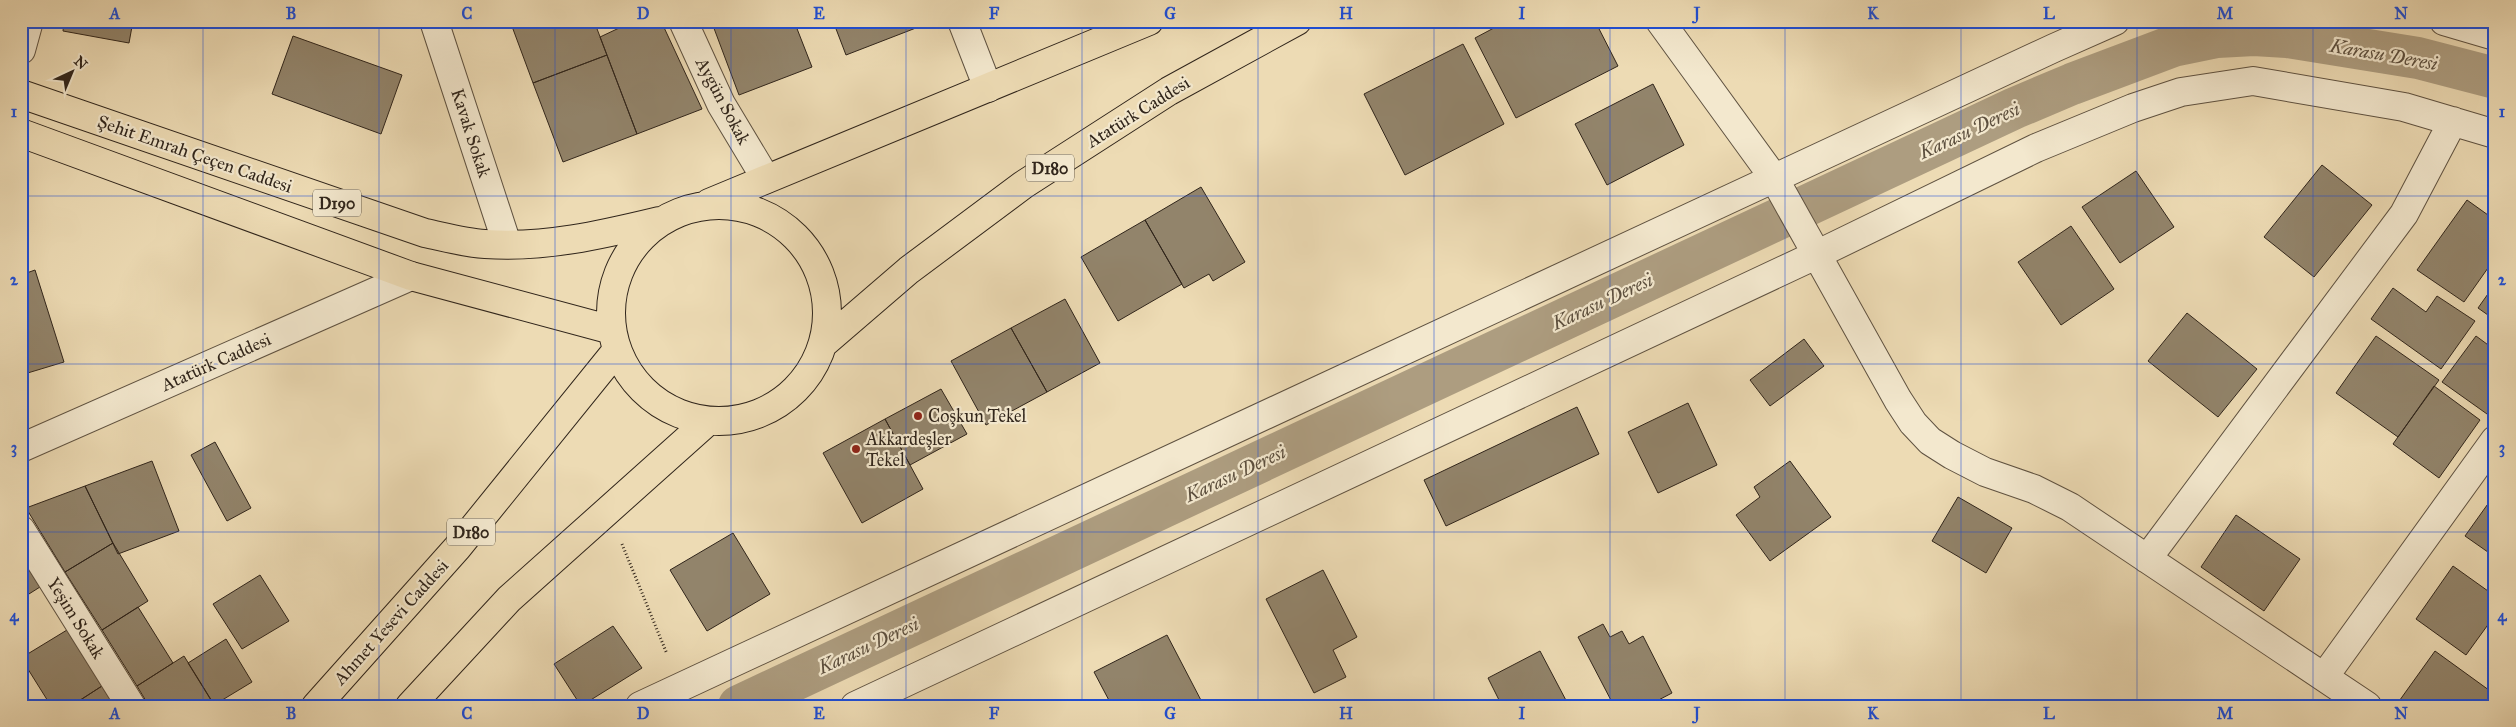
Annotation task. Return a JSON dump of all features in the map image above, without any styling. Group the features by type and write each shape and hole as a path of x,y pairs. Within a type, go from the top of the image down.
{"highway":[{"name":"Atatürk Caddesi","path":"702,206 724,205 744,208 764,215 782,226 798,240 812,257 821,276 826,296 827,320 823,344 813,366 799,386 781,402 760,413 736,420 708,421 680,414 656,400 635,381 614,340 613,294 620,267 631,249 645,233 663,220 702,206 1149,21"},
{"name":"Atatürk Caddesi","path":"823,344 909,270 1031,180 1169,91 1297,21"},
{"name":"Şehit Emrah Çeçen Caddesi","path":"21,94 425,233 484,244 543,244 590,238 663,220"},
{"name":"D190","path":"21,133 411,276 614,340"},
{"name":"Ahmet Yesevi Caddesi","path":"316,706 457,548 614,340"},
{"path":"410,706 509,599 708,421"}],"street":[{"path":"21,50 29,21"},
{"name":"Kavak Sokak","path":"434,21 507,244"},
{"name":"Aygün Sokak","path":"683,21 721,104 766,179"},
{"path":"962,21 988,88"},
{"path":"1660,21 1774,178 1898,400 1913,423 1930,441 1985,472 2034,489 2070,507 2367,706"},
{"path":"640,706 2115,21"},
{"path":"2444,21 2495,36"},
{"path":"855,706 1818,254 2091,123 2182,92 2253,82 2404,107 2495,134"},
{"path":"2147,559 2404,214 2453,121"},
{"name":"Atatürk Caddesi","path":"21,448 411,276"},
{"path":"2324,677 2495,440"},
{"name":"Yeşim Sokak","path":"21,530 131,706"}],"path":[{"path":"603,514 622,544 681,688"}],"building":[{"path":"64,21 133,21 129,43 63,31"},
{"path":"510,21 594,21 607,55 533,83"},
{"path":"634,21 661,21 702,109 637,134 600,37"},
{"path":"717,21 794,21 812,67 739,95 712,23"},
{"path":"833,21 934,21 846,55"},
{"path":"1507,21 1595,21 1618,66 1516,118 1475,38"},
{"path":"293,36 402,75 381,134 272,94"},
{"path":"1463,44 1504,124 1405,175 1364,94"},
{"path":"607,55 637,134 563,162 533,83"},
{"path":"1653,84 1684,145 1607,185 1575,124"},
{"path":"2322,165 2372,205 2314,277 2264,237"},
{"path":"2136,171 2174,227 2120,263 2082,207"},
{"path":"1201,187 1245,262 1213,281 1209,274 1184,288 1145,220"},
{"path":"2467,200 2495,220 2495,258 2464,302 2417,270"},
{"path":"1145,220 1182,284 1118,321 1081,257"},
{"path":"2071,226 2114,289 2061,325 2018,262"},
{"path":"35,270 64,362 21,375 21,275"},
{"path":"2495,284 2495,320 2478,308"},
{"path":"2393,288 2426,312 2437,296 2475,321 2441,369 2371,319"},
{"path":"1065,299 1100,363 1047,392 1011,328"},
{"path":"2187,313 2257,369 2218,417 2148,361"},
{"path":"1011,328 1047,392 986,425 951,361"},
{"path":"2376,336 2439,380 2398,437 2336,393"},
{"path":"2476,336 2495,350 2495,403 2487,414 2442,382"},
{"path":"1804,339 1824,366 1770,406 1750,380"},
{"path":"2434,386 2480,420 2439,478 2393,444"},
{"path":"941,389 967,434 910,465 885,419"},
{"path":"1688,403 1717,465 1658,493 1628,432"},
{"path":"1577,407 1599,454 1446,526 1424,480"},
{"path":"885,419 923,489 862,523 823,453"},
{"path":"215,442 251,508 227,521 191,455"},
{"path":"152,461 179,531 118,554 85,486"},
{"path":"1790,461 1831,517 1770,561 1736,515 1760,497 1754,487"},
{"path":"85,486 113,543 65,572 26,508"},
{"path":"2495,494 2495,557 2465,536"},
{"path":"1958,497 2012,528 1986,573 1932,541"},
{"path":"2236,515 2300,559 2264,611 2201,567"},
{"path":"733,533 770,594 707,631 670,570"},
{"path":"113,543 148,601 102,630 65,572"},
{"path":"21,557 40,587 21,599"},
{"path":"2453,566 2495,596 2495,615 2466,655 2416,619"},
{"path":"1323,570 1357,637 1333,650 1346,677 1314,693 1266,599"},
{"path":"260,575 289,621 242,649 213,604"},
{"path":"138,607 173,663 137,686 102,630"},
{"path":"1603,624 1610,637 1622,631 1629,644 1643,636 1672,693 1647,706 1614,706 1578,637"},
{"path":"613,626 642,668 581,706 554,664"},
{"path":"67,630 102,686 71,706 51,706 21,658"},
{"path":"1167,635 1204,706 1112,706 1094,672"},
{"path":"226,639 252,682 214,705 188,663"},
{"path":"1540,651 1569,706 1502,706 1488,678"},
{"path":"2435,651 2493,693 2483,706 2397,704"},
{"path":"2495,652 2495,663 2489,659"},
{"path":"184,656 215,706 149,706 137,686"},
{"path":"102,686 114,706 71,706"}],"waterway":[{"name":"Karasu Deresi","path":"739,706 2015,108 2072,84 2173,46 2217,37 2254,35 2287,37 2418,58 2495,78"}],"place":[{"name":"Coşkun Tekel","path":"918,416"},
{"name":"Akkardeşler Tekel","path":"856,449"}]}
